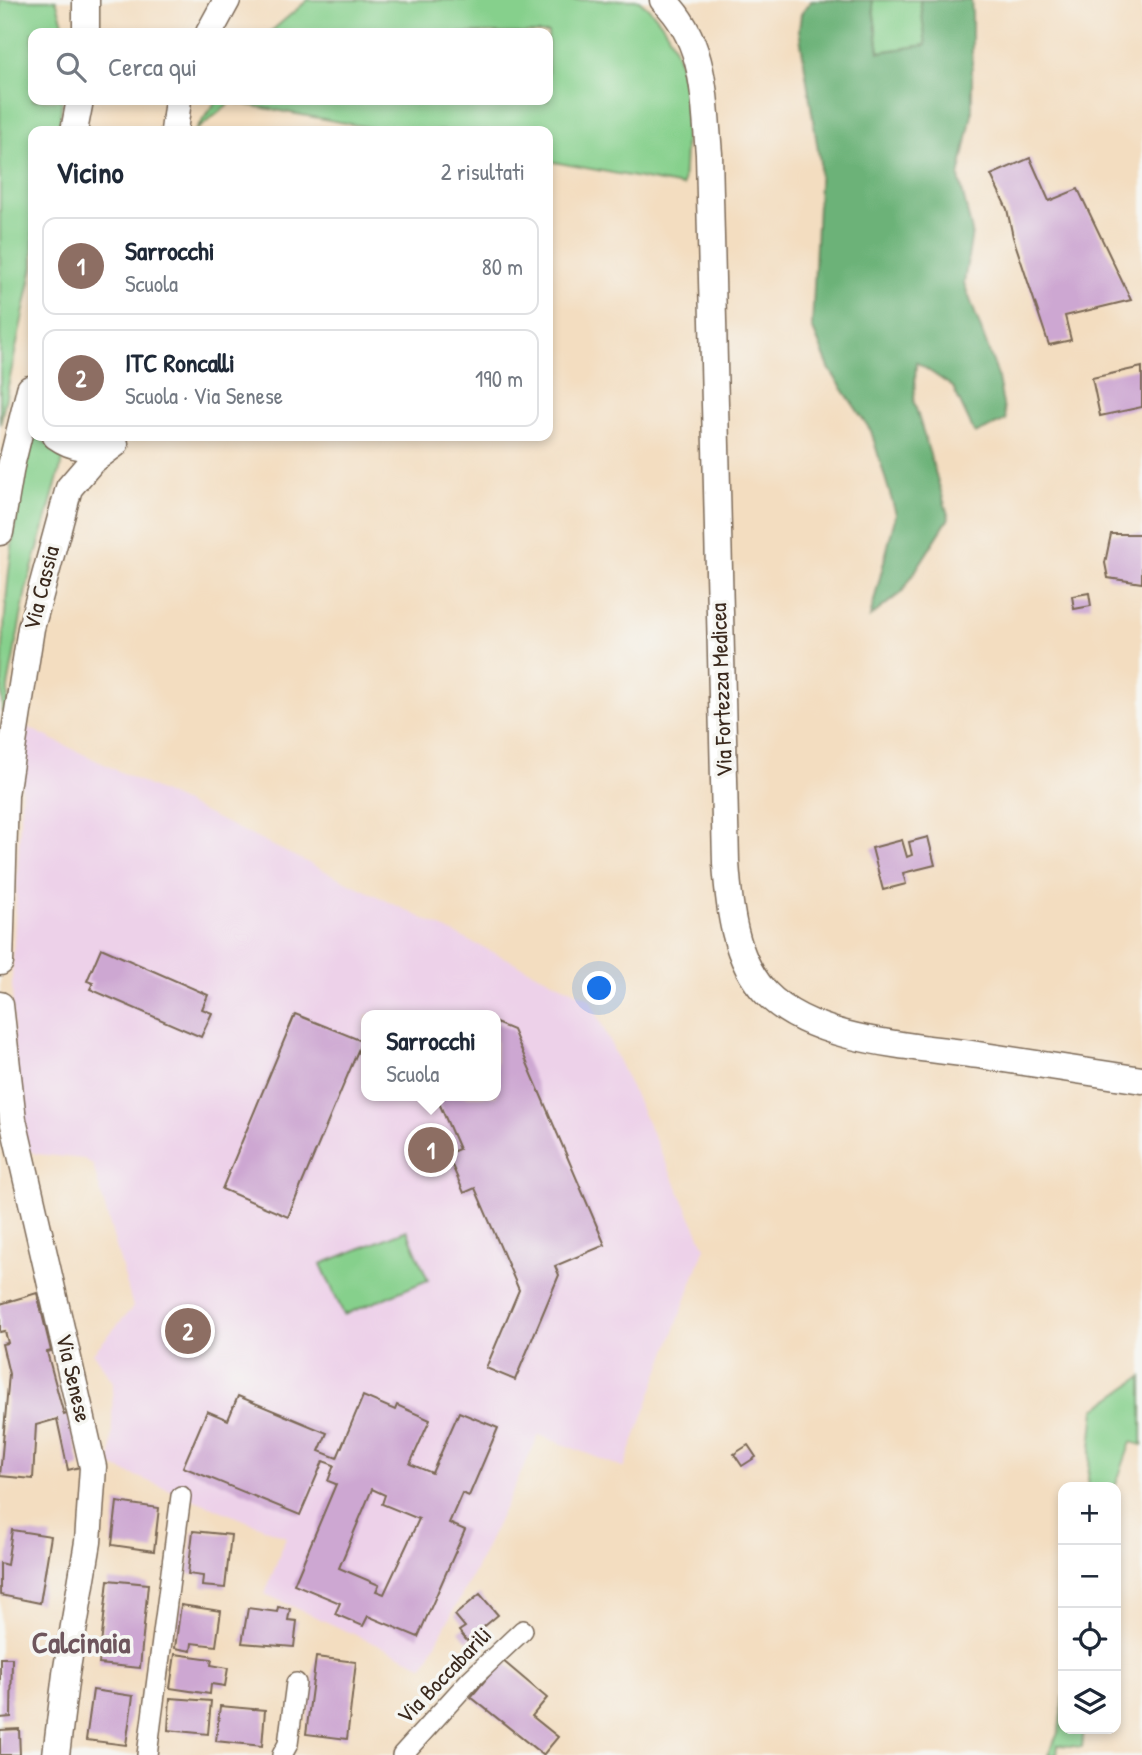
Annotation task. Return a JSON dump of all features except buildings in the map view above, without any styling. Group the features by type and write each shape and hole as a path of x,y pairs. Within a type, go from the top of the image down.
{"main road":[{"path":"86,0 86,28"},
{"path":"198,28 215,13 243,0"},
{"name":"Via Fortezza Medicea","path":"663,0 682,21 691,37 704,88 709,154 726,863 732,915 742,953 767,995 793,1013 824,1027 874,1039 1142,1080"},
{"path":"75,126 79,105"},
{"path":"175,126 177,105"},
{"path":"0,532 11,466 28,402"},
{"name":"Via Cassia","path":"66,441 77,446 96,448 120,441"},
{"name":"Via Cassia","path":"0,962 5,794 25,656 65,497 83,470 122,441"},
{"name":"Via Cassia","path":"0,767 5,794"},
{"name":"Via Senese","path":"0,1005 10,1104 93,1467 88,1542 66,1674 56,1755"},
{"path":"0,1163 12,1163 30,1193"}],"street":[{"path":"147,1755 181,1496"},
{"name":"Via Boccabarili","path":"402,1755 471,1679 523,1630"},
{"path":"282,1755 288,1744 296,1683"}],"shaded area":[{"path":"25,726 590,999 705,1247 624,1468 539,1435 474,1572 424,1666 265,1594 286,1537 111,1466 113,1382 93,1353 133,1307 93,1165 84,1159 36,1154 25,1149 15,1084 12,979"}],"green space":[{"path":"0,0 56,0 64,28 28,28 28,105 62,105 59,126 28,126 28,291 0,425"},
{"path":"308,0 639,0 658,18 671,39 679,61 686,111 683,186 553,162 553,126 361,126 248,105 553,105 553,28 275,28"},
{"path":"812,0 872,0 879,52 926,45 920,0 971,0 972,114 959,177 972,232 964,283 997,373 1006,420 975,434 953,387 916,362 914,402 949,518 902,592 870,617 896,514 871,431 830,370 812,327 820,163 799,30 801,14"},
{"path":"872,0 920,0 927,45 879,52"},
{"path":"213,105 228,105 201,126 199,126"},
{"path":"28,441 43,441 64,456 26,590 8,687 7,712 2,712 3,641 18,501"},
{"path":"407,1230 428,1280 344,1315 321,1264"},
{"path":"1142,1377 1142,1445 1131,1442 1117,1482 1088,1482 1095,1409"},
{"path":"1058,1733 1083,1734 1082,1747 1058,1745 1057,1755 1048,1755"}],"place":[{"name":"Sarrocchi","path":"431,1150"},
{"name":"ITC Roncalli","path":"188,1331"}],"district":[{"name":"Calcinaia","path":"81,1643"}]}
